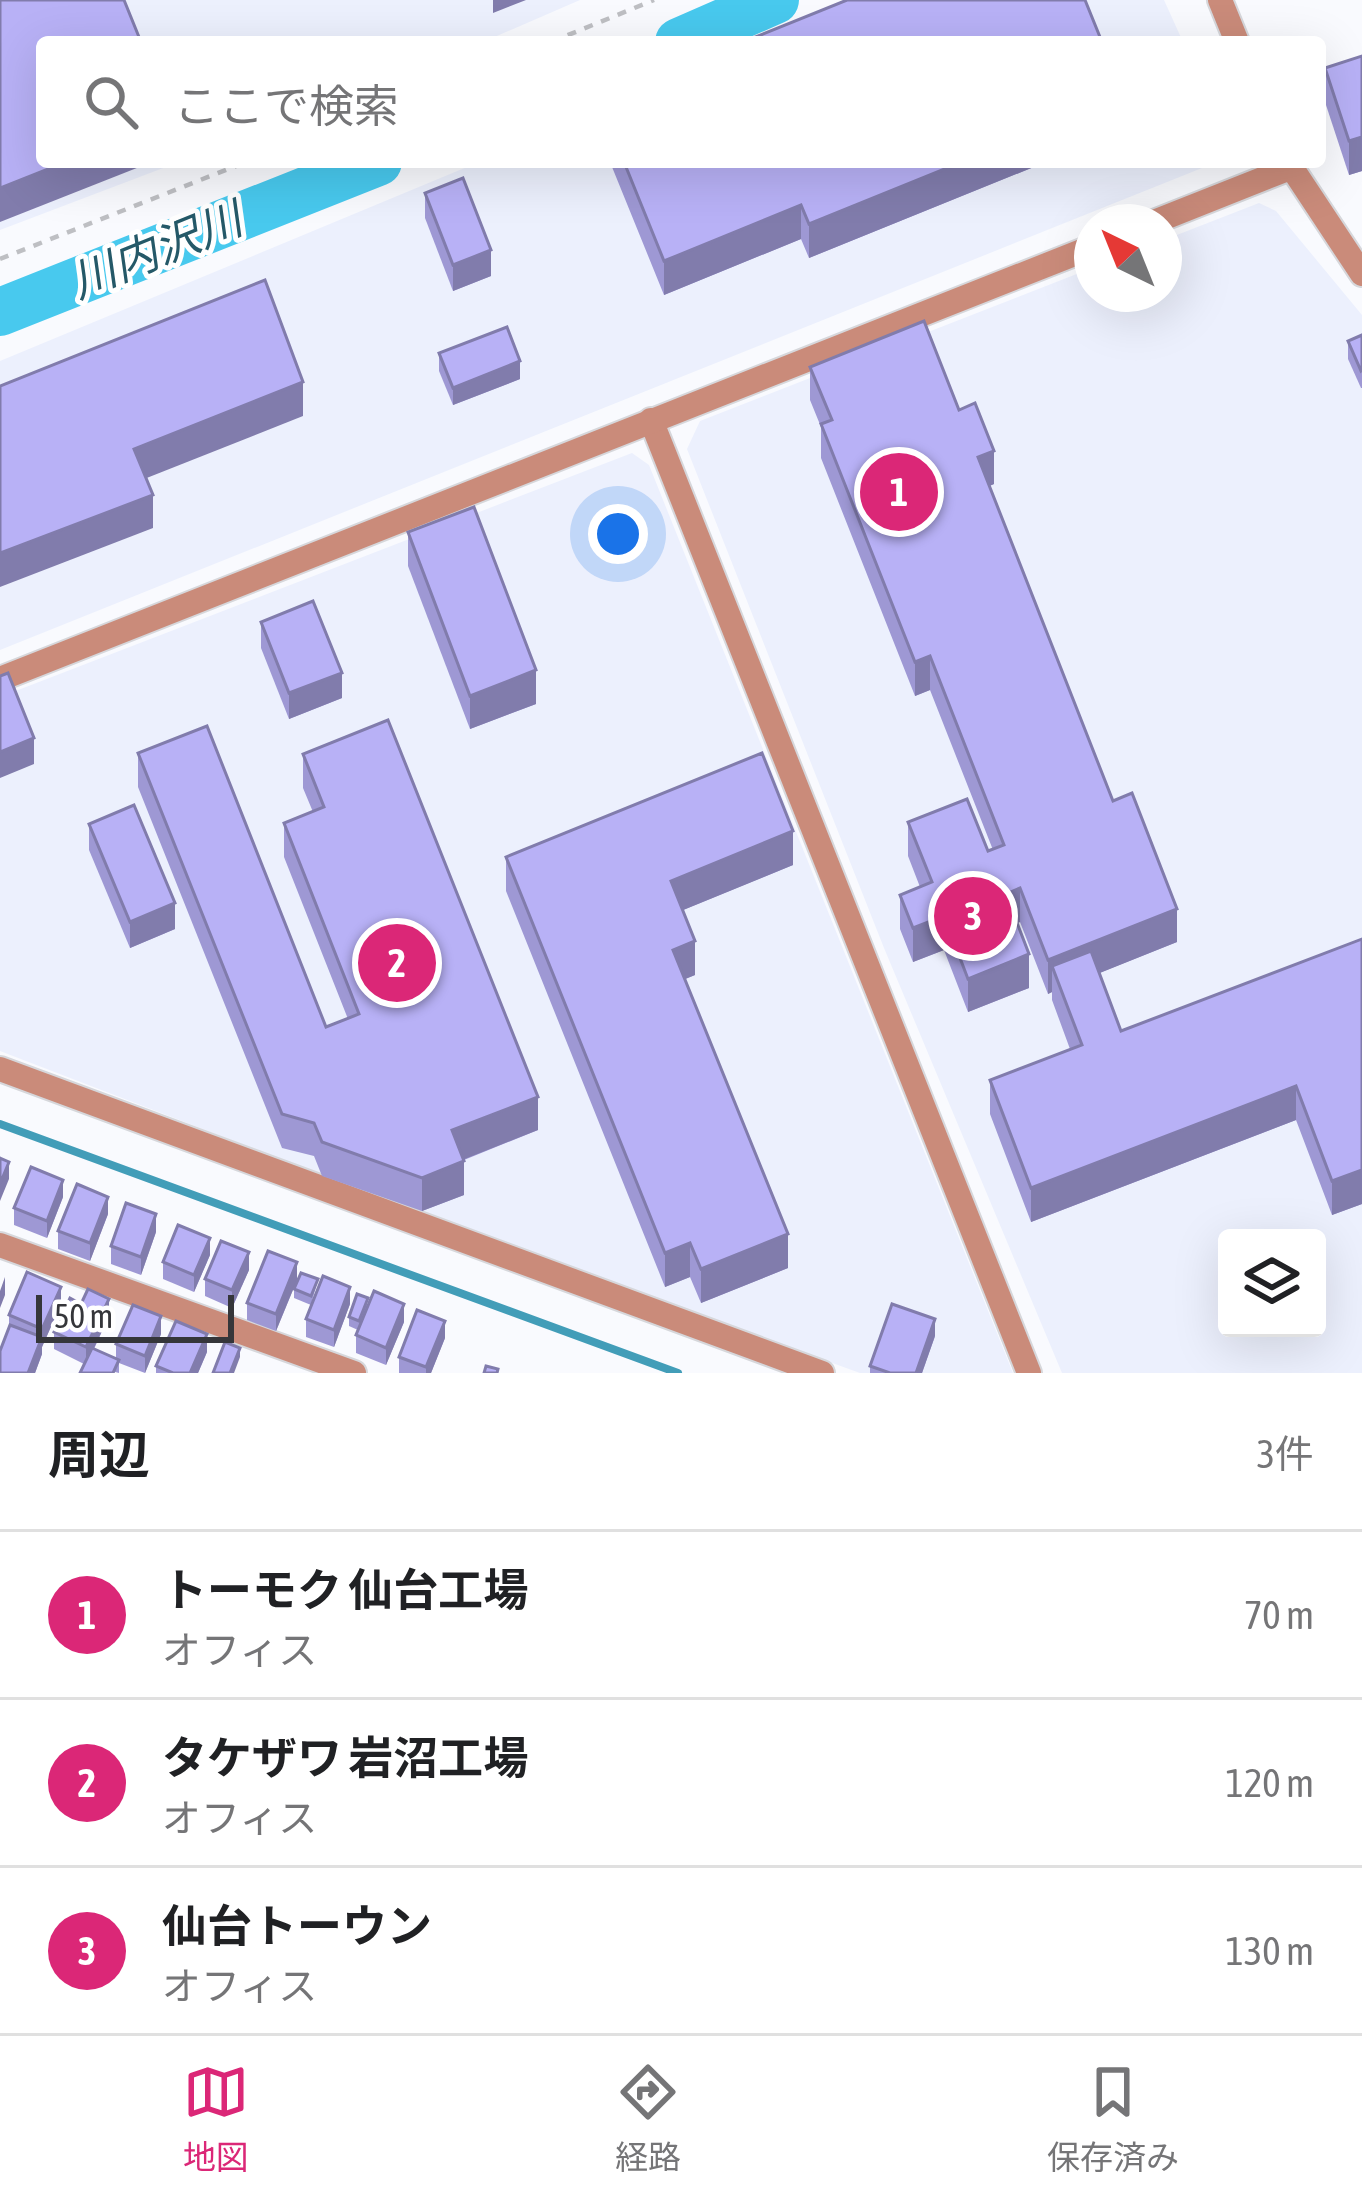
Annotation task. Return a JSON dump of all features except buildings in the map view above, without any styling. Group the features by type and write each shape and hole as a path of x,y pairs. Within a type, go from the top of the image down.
{"street":[{"path":"1220,0 1235,36"},
{"path":"1182,210 1282,168"},
{"path":"1291,168 1362,274"},
{"path":"0,679 1074,254"},
{"path":"651,420 1028,1373"},
{"path":"0,1069 822,1373"},
{"path":"0,1245 294,1363 354,1373"}],"path":[{"path":"566,36 654,0"},
{"path":"0,259 231,168"}],"shaded area":[{"path":"0,0 580,0 497,36 36,36 36,168 163,168 0,230"},
{"path":"867,0 1164,0 1180,36 782,36"},
{"path":"465,168 1202,168 1112,204 1074,204 1074,219 0,650 0,361"},
{"path":"1259,203 1276,211 1362,315 1362,1373 1062,1373 884,948 687,449 700,421 1074,275 1074,312 1182,312 1182,233"},
{"path":"632,453 649,465 1013,1373 860,1373 447,1223 0,1051 0,697"}],"waterway":[{"name":"川内沢川","path":"693,36 775,0"},
{"name":"川内沢川","path":"0,312 363,168"},
{"path":"0,1124 678,1373"}],"place":[{"name":"トーモク 仙台工場","path":"899,492"},
{"name":"仙台トーウン","path":"973,916"},
{"name":"タケザワ 岩沼工場","path":"397,963"}]}
